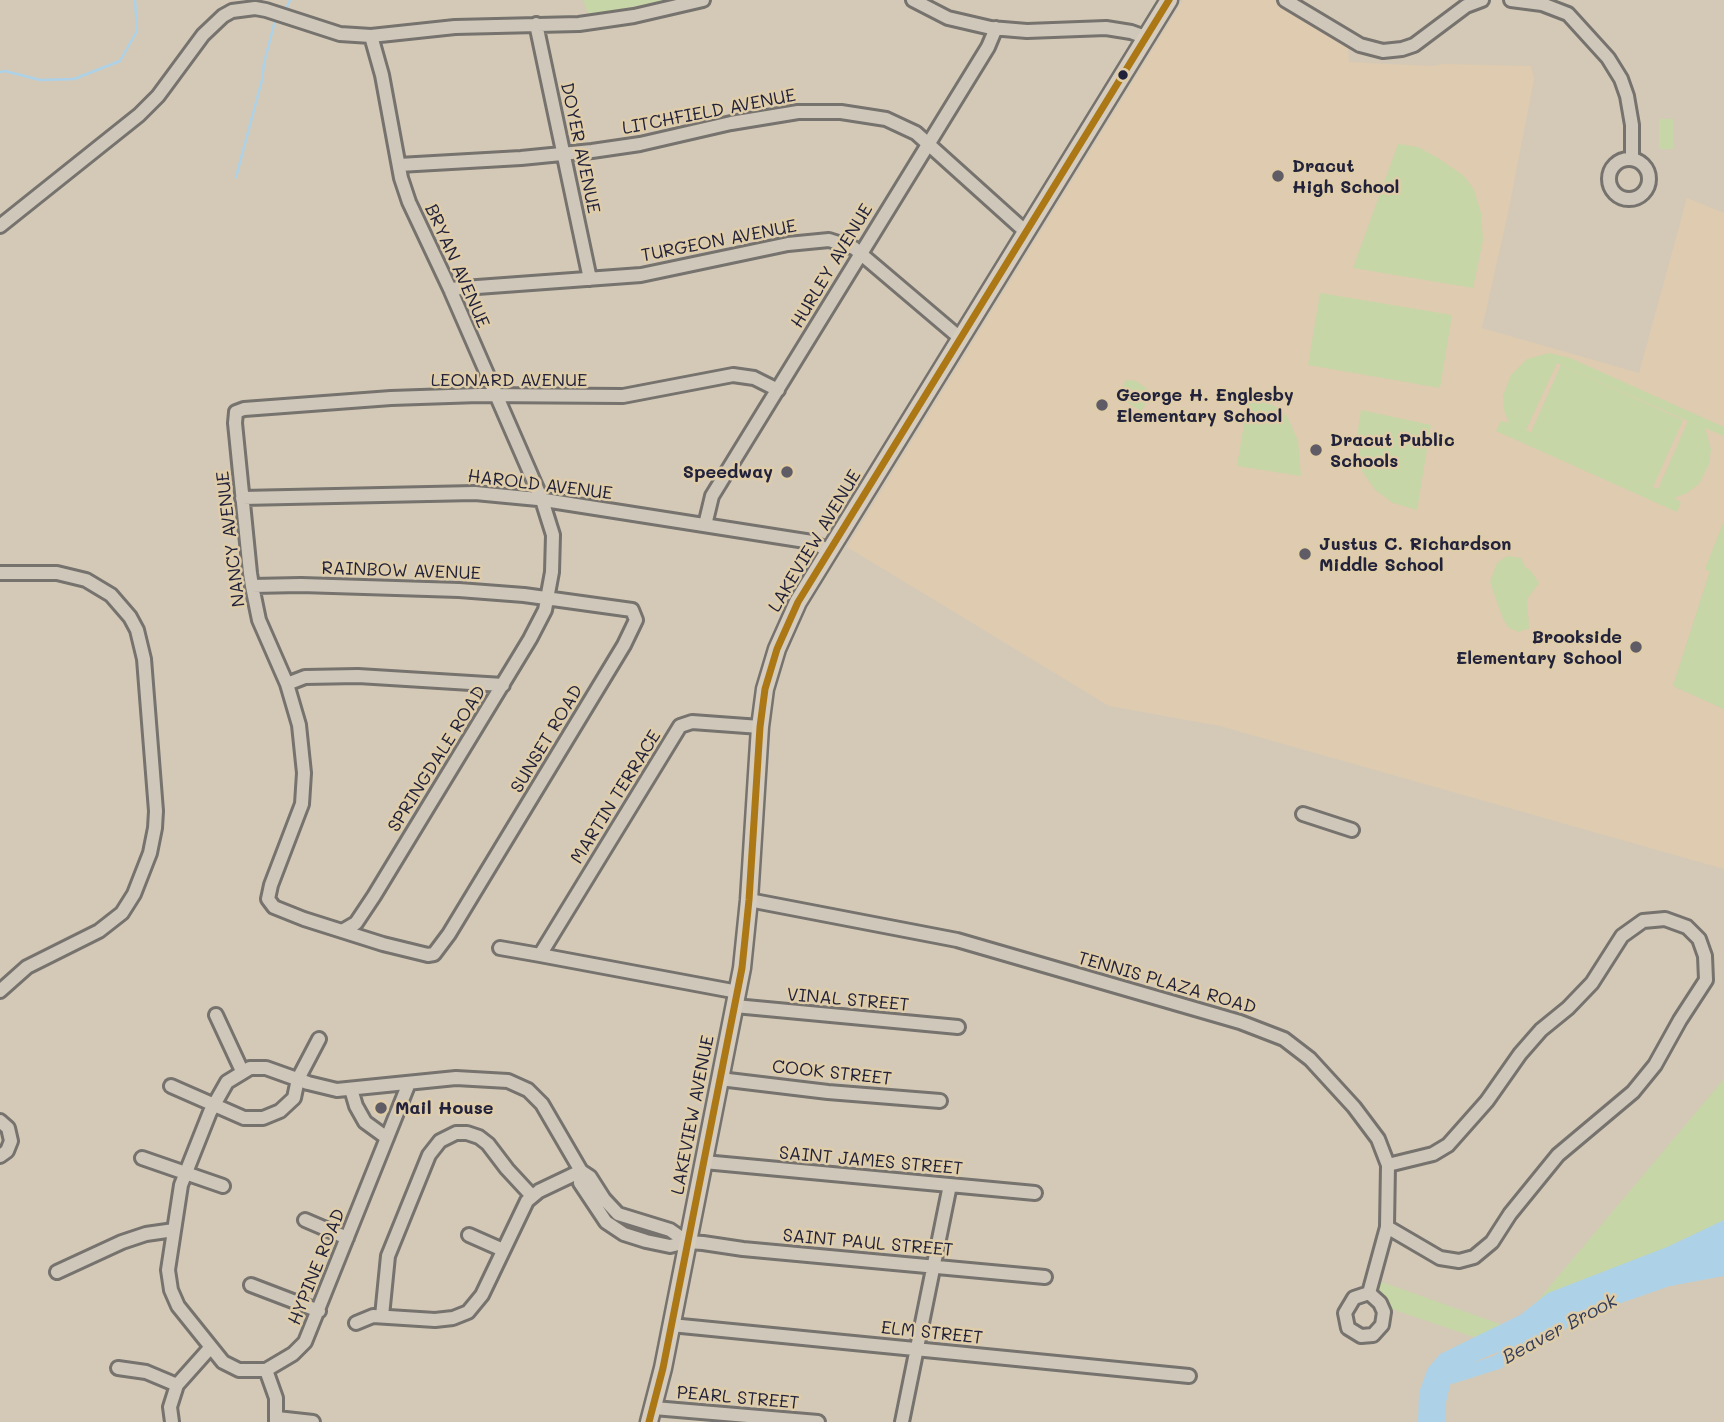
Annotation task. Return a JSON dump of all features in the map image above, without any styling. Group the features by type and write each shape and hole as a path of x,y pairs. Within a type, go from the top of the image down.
{"main road":[{"name":"LAKEVIEW AVENUE","path":"651,1415 745,950 760,727 765,689 783,632 798,602 1170,0"}],"street":[{"path":"0,226 139,115 158,96 203,34 223,16 243,9 266,10 340,34 371,36 455,27 579,24 634,16 703,0"},
{"path":"913,0 948,18 996,29 1027,31 1106,28 1145,37"},
{"path":"1285,0 1360,45 1384,51 1414,45 1466,6 1482,0"},
{"path":"1511,0 1542,4 1568,14 1608,58 1618,73 1627,96 1632,125 1632,158"},
{"name":"DOYER AVENUE","path":"536,24 590,279"},
{"name":"HURLEY AVENUE","path":"705,525 712,496 988,47 996,29"},
{"name":"BRYAN AVENUE","path":"371,36 409,202 542,500"},
{"name":"LITCHFIELD AVENUE","path":"399,165 563,153 640,144 798,112 841,112 886,119 916,133 1026,232"},
{"name":"TURGEON AVENUE","path":"450,289 641,275 788,244 835,241 848,245 860,254 960,338"},
{"name":"LEONARD AVENUE","path":"236,412 244,409 391,398 495,395 624,396 733,375 754,378 778,390"},
{"name":"NANCY AVENUE","path":"236,412 252,586 259,620 287,684 299,724 304,773 302,804 271,885 269,900 274,907 344,930"},
{"name":"HAROLD AVENUE","path":"242,498 475,493 542,500 812,542 830,551"},
{"name":"SPRINGDALE ROAD","path":"344,930 356,923 374,897 503,685 545,610 552,572 553,535 542,500"},
{"path":"0,573 57,573 86,580 111,595 130,617 139,637 144,659 156,811 150,853 134,894 122,913 99,931 27,967 0,991"},
{"name":"RAINBOW AVENUE","path":"252,586 385,587 548,598"},
{"name":"SUNSET ROAD","path":"344,930 383,944 433,954 449,934 488,871 590,703 636,620 632,610 548,598"},
{"path":"287,684 305,677 358,676 503,685"},
{"name":"MARTIN TERRACE","path":"540,955 680,726 692,722 760,727"},
{"path":"1303,814 1352,830"},
{"name":"TENNIS PLAZA ROAD","path":"750,900 957,940 1269,1031 1284,1039 1310,1059 1336,1085 1378,1139 1388,1165 1387,1227 1369,1293"},
{"path":"1387,1227 1440,1258 1459,1261 1474,1257 1492,1242 1510,1214 1558,1155 1626,1098 1656,1065 1680,1020 1706,980 1705,956 1699,939 1687,927 1665,919 1643,920 1622,936 1592,984 1541,1030 1520,1054 1487,1101 1448,1145 1433,1154 1388,1165"},
{"path":"500,948 736,999"},
{"name":"VINAL STREET","path":"736,999 958,1027"},
{"path":"215,1015 242,1072"},
{"path":"171,1086 244,1118 263,1118 280,1111 294,1098 298,1079 319,1039"},
{"path":"313,1422 277,1420 276,1398 265,1370 246,1371 222,1362 178,1306 171,1290 168,1270 178,1197 213,1104 227,1082 242,1072 257,1067 266,1068 328,1088 351,1089 456,1078 508,1081 528,1090 542,1104 582,1171 580,1184 606,1222 624,1234 646,1241 670,1246 687,1242"},
{"name":"COOK STREET","path":"720,1079 828,1092 940,1101"},
{"name":"HYPINE ROAD","path":"265,1370 279,1364 300,1348 308,1336 409,1083"},
{"path":"351,1089 365,1122 387,1138"},
{"path":"0,1121 8,1128 11,1141 7,1151 0,1156"},
{"path":"382,1316 388,1256 429,1155 440,1141 456,1133 479,1137 532,1196"},
{"path":"142,1158 223,1186"},
{"name":"SAINT JAMES STREET","path":"704,1162 1035,1194"},
{"path":"356,1323 366,1318 382,1316 445,1319 468,1312 478,1302 523,1207 532,1196 582,1171"},
{"path":"902,1422 950,1185"},
{"path":"305,1220 347,1238"},
{"path":"57,1272 122,1242 146,1234 174,1230"},
{"path":"469,1234 503,1250"},
{"name":"SAINT PAUL STREET","path":"687,1242 1045,1277"},
{"path":"251,1285 319,1311"},
{"name":"ELM STREET","path":"671,1325 1189,1376"},
{"path":"172,1422 170,1407 177,1385 210,1348"},
{"path":"118,1368 146,1371 177,1385"},
{"name":"PEARL STREET","path":"651,1415 818,1422"}],"shaded area":[{"name":"Dracut Public Schools","path":"1183,0 1274,0 1348,47 1349,62 1433,66 1531,66 1534,79 1482,328 1639,373 1687,198 1724,213 1724,527 1673,686 1724,709 1724,869 1220,726 1109,706 847,547"}],"green space":[{"path":"583,0 669,0 593,14 588,13"},
{"path":"1659,119 1673,119 1673,149 1659,149"},
{"path":"1398,144 1418,147 1438,158 1464,176 1474,190 1481,213 1483,240 1473,288 1353,268"},
{"path":"1320,293 1452,315 1440,388 1308,365"},
{"path":"1549,353 1570,358 1724,427 1724,436 1705,428 1711,449 1709,464 1699,484 1674,498 1681,502 1677,512 1496,431 1501,421 1509,423 1503,396 1511,375 1527,359","holes":["1557,363 1688,421 1658,489 1526,430"]},
{"path":"1561,365 1683,420 1653,487 1531,432"},
{"path":"1126,380 1136,381 1153,393 1141,411 1117,396"},
{"path":"1248,400 1275,406 1287,416 1298,441 1301,476 1237,466"},
{"path":"1361,410 1431,425 1417,510 1393,503 1375,490 1362,471 1357,436"},
{"path":"1724,521 1724,709 1673,686 1710,571 1705,569"},
{"path":"1507,556 1521,558 1539,583 1527,599 1529,628 1519,632 1509,628 1503,619 1490,582 1497,563"},
{"path":"1724,1079 1724,1252 1627,1278 1506,1348 1389,1308 1380,1290 1379,1281 1514,1329"}],"water":[{"path":"1724,1220 1724,1272 1658,1276 1622,1290 1565,1324 1474,1362 1459,1372 1450,1385 1446,1422 1418,1422 1419,1392 1428,1368 1440,1354 1520,1315 1548,1293 1667,1247"}],"waterway":[{"path":"0,72 40,80 74,79 120,61 137,31 135,0"},
{"path":"287,7 290,0"},
{"path":"236,177 275,21"},
{"name":"Beaver Brook","path":"1441,1380 1498,1362 1509,1353 1525,1348 1564,1321 1600,1303 1669,1279 1724,1269"}],"transit line":[{"path":"649,1422 663,1368 742,968 760,727 765,689 777,649 798,602 1169,0"}],"place":[{"name":"Dracut High School","path":"1278,176"},
{"name":"George H. Englesby Elementary School","path":"1102,405"},
{"name":"Dracut Public Schools","path":"1316,450"},
{"name":"Speedway","path":"787,472"},
{"name":"Justus C. Richardson Middle School","path":"1305,554"},
{"name":"Brookside Elementary School","path":"1636,647"},
{"name":"Mail House","path":"381,1108"}]}
